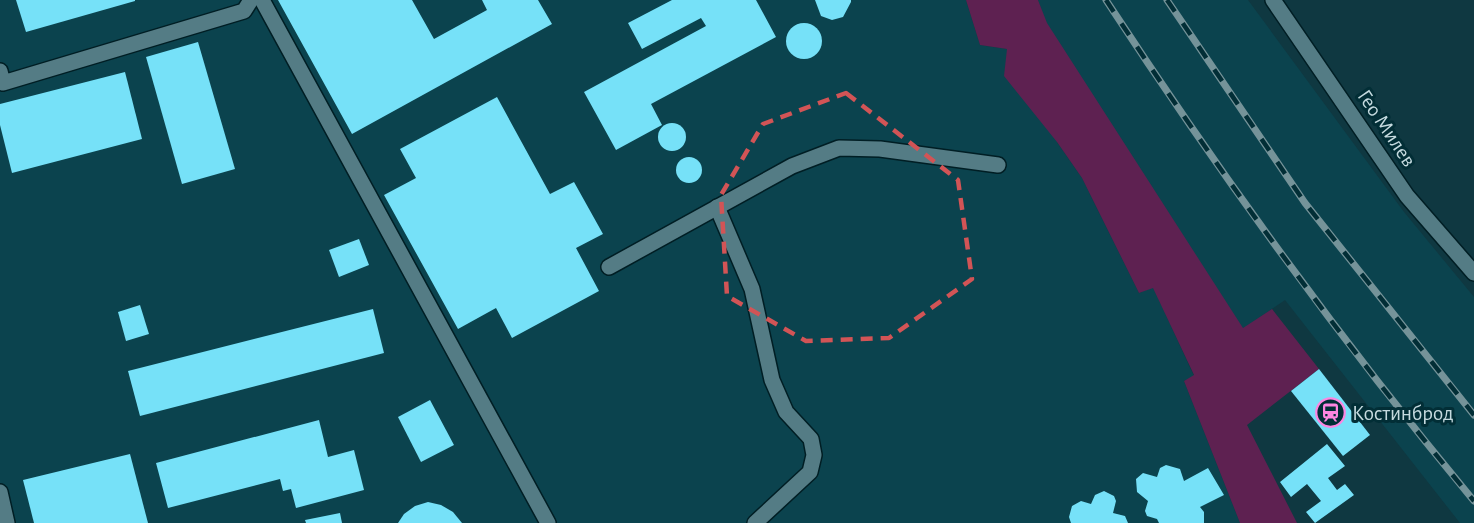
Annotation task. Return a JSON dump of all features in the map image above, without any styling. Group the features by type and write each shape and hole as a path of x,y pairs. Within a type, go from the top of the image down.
{"street":[{"path":"1,79 244,11 251,0"},
{"path":"262,0 548,523"},
{"name":"Гео Милев","path":"1274,0 1407,196 1474,273"},
{"path":"609,267 792,166 839,148 880,149 998,165"},
{"path":"717,207 752,289 772,380 786,412 811,439 814,455 810,472 755,523"},
{"path":"0,492 8,523"}],"highlighted area":[{"path":"846,93 958,180 972,279 889,338 806,341 727,296 721,195 763,124"}],"shaded area":[{"path":"0,0 966,0 980,45 1007,49 1057,142 1082,178 1139,293 1153,287 1194,376 1184,381 1240,523 0,523"},
{"path":"966,0 1038,0 1047,23 1243,328 1272,309 1319,369 1247,425 1297,523 1240,523 1184,381 1194,375 1153,288 1139,293 1082,178 1057,142 1004,76 1007,49 980,45"},
{"path":"1038,0 1248,0 1404,212 1474,297 1474,523 1460,523 1285,300 1243,329 1046,23"}],"building":[{"path":"16,0 135,0 135,1 26,32"},
{"path":"278,0 412,0 434,39 487,10 482,0 538,0 552,24 352,134"},
{"path":"672,0 756,0 776,37 651,104 662,125 616,150 584,92 706,26 701,18 642,49 628,23"},
{"path":"815,0 851,0 851,2 843,17 832,20 821,16"},
{"path":"804,23 817,28 822,41 817,54 804,59 791,54 786,41 791,28"},
{"path":"198,42 235,169 182,184 146,57"},
{"path":"125,72 142,139 12,173 0,125 0,104"},
{"path":"497,97 550,194 574,182 603,234 576,248 599,291 512,338 496,308 458,329 384,195 416,178 400,149"},
{"path":"672,123 682,127 686,137 682,147 672,151 662,147 658,137 662,127"},
{"path":"689,157 698,161 702,170 698,179 689,183 680,179 676,170 680,161"},
{"path":"359,239 369,265 339,277 329,250"},
{"path":"140,305 149,334 126,341 118,312"},
{"path":"373,309 384,353 140,416 128,371"},
{"name":"Костинброд","path":"1319,369 1370,435 1343,456 1291,391"},
{"path":"430,400 454,445 421,462 398,417"},
{"path":"319,420 328,457 354,450 364,490 296,508 291,489 283,491 280,479 168,508 156,463"},
{"path":"1327,444 1345,466 1328,478 1337,490 1345,484 1354,495 1315,523 1306,512 1321,501 1307,484 1291,497 1280,482"},
{"path":"130,454 148,523 34,523 23,480"},
{"path":"1166,465 1180,469 1184,481 1208,468 1224,495 1200,507 1204,512 1204,523 1159,523 1157,519 1147,516 1145,511 1148,501 1137,492 1136,479 1143,473 1157,477 1160,468"},
{"path":"1104,491 1114,496 1116,501 1113,513 1125,516 1128,523 1071,523 1069,517 1072,506 1081,501 1091,504 1095,495"},
{"path":"428,502 441,505 453,512 462,523 398,523 404,514 415,506"},
{"path":"340,513 342,523 306,523 305,520"}],"railway":[{"path":"1106,0 1237,193 1283,256 1376,380 1474,501"},
{"path":"1167,0 1305,203 1474,415"}],"place":[{"name":"Костинброд","path":"1331,413"}]}
